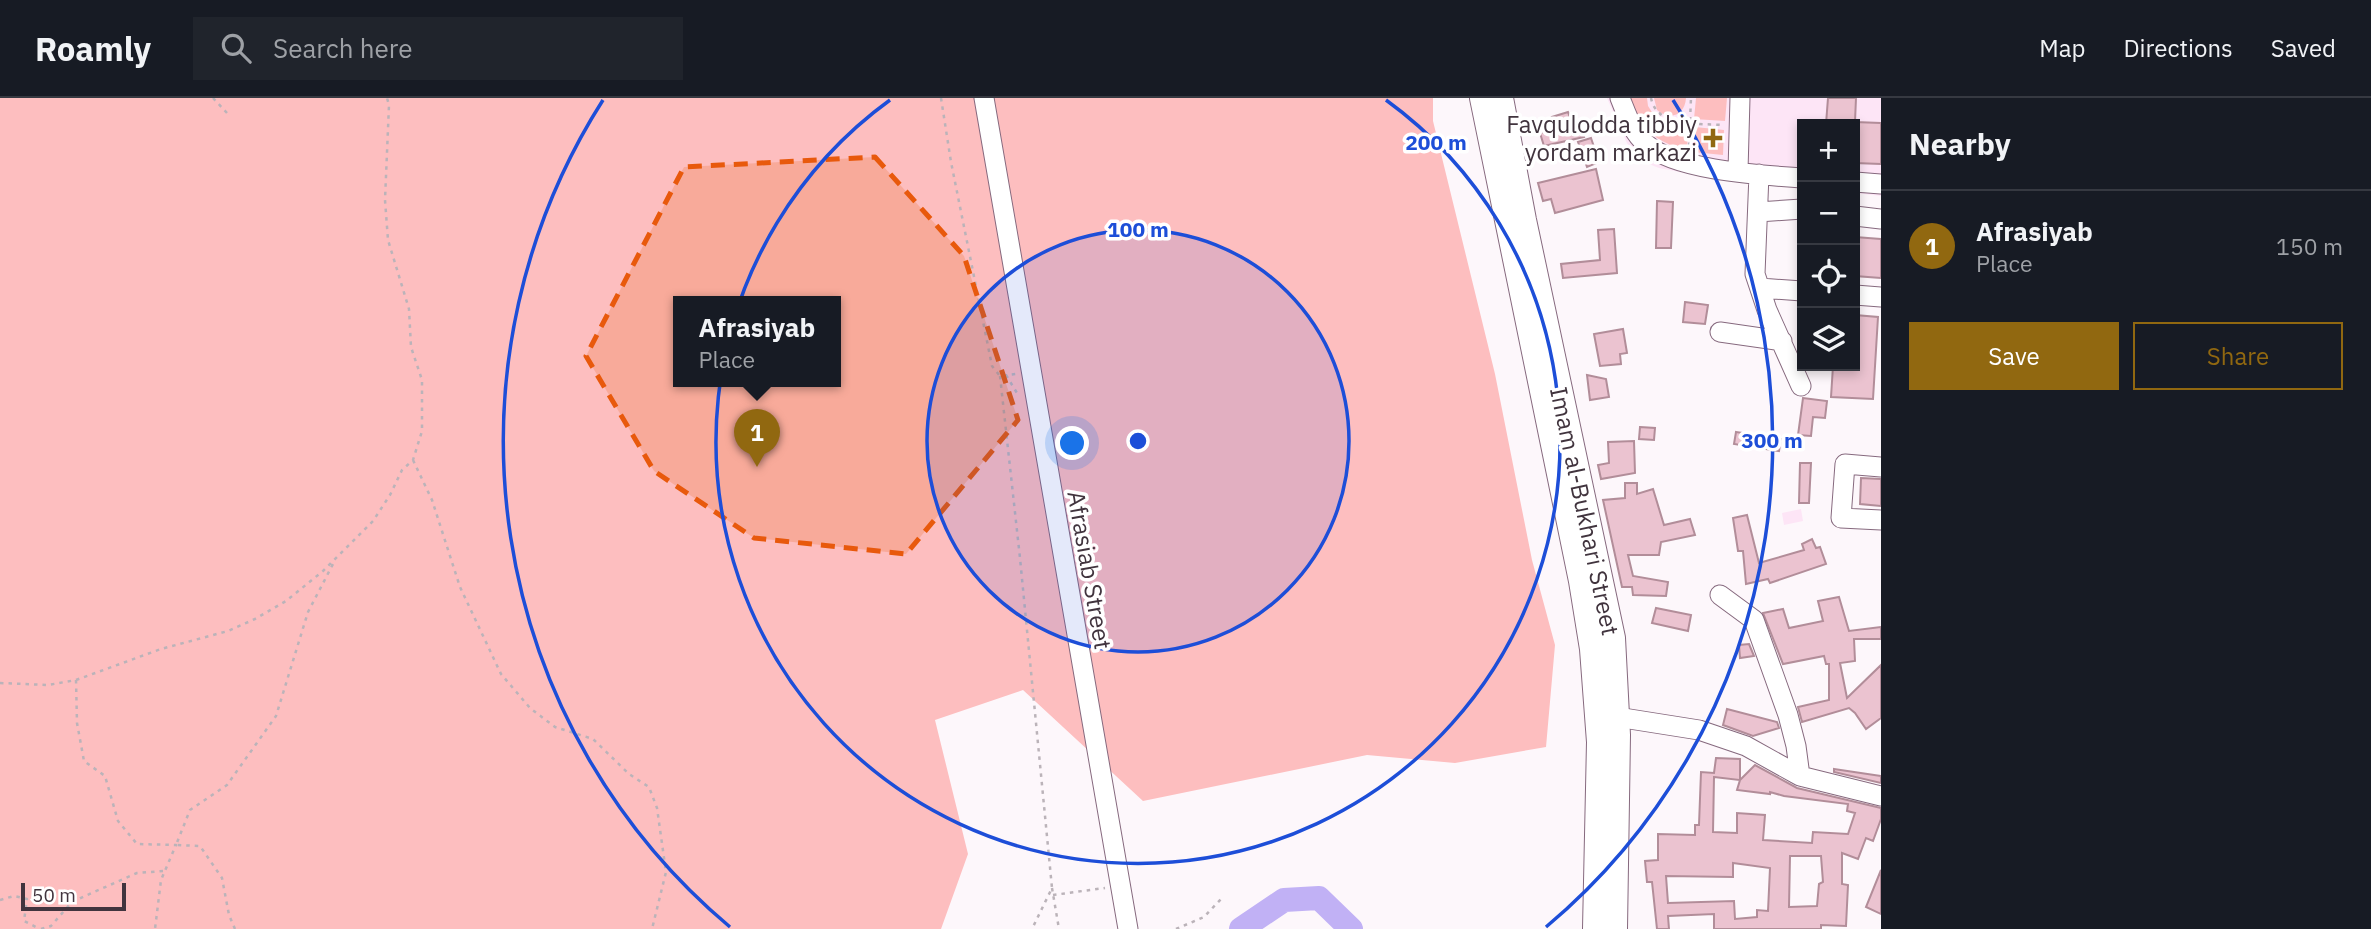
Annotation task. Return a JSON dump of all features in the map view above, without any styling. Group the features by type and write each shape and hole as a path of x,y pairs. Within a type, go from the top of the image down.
{"main road":[{"name":"Imam al-Bukhari Street","path":"1482,98 1590,580 1613,638 1617,717 1615,929"},
{"name":"Imam al-Bukhari Street","path":"1501,98 1590,580 1592,649 1600,742 1595,929"}],"street":[{"name":"Afrasiab Street","path":"984,98 1127,927"},
{"path":"1620,98 1633,130 1646,145 1665,156 1688,163 1797,178"},
{"path":"1738,171 1740,98"},
{"path":"1759,174 1755,274 1801,386"},
{"path":"1860,182 1881,184"},
{"path":"1758,212 1797,209"},
{"path":"1860,217 1881,219"},
{"path":"1760,288 1797,291"},
{"path":"1860,295 1881,297"},
{"path":"1720,332 1782,341"},
{"path":"1881,467 1845,464 1841,518 1881,520"},
{"path":"1720,594 1754,620 1788,715 1800,776"},
{"path":"1617,717 1699,730 1746,746 1800,776 1881,796"}],"path":[{"path":"213,98 227,113"},
{"path":"0,683 48,685 76,680 161,649 218,634 255,620 286,601 335,560 373,521 402,470 413,460 422,431 422,380 411,347 409,309 388,240 385,200 389,119 387,98"},
{"path":"941,98 951,162 992,366 1000,376 1052,888 1059,929"},
{"path":"1651,98 1654,109 1661,117 1739,127"},
{"path":"1688,163 1692,98"},
{"path":"1000,376 1031,372"},
{"path":"413,460 432,500 460,587 501,674 530,708 555,727 593,738 629,774 649,787 657,808 666,872 652,929"},
{"path":"155,929 163,871 190,810 227,785 276,716 308,612 335,560"},
{"path":"76,680 77,723 84,761 105,776 118,821 137,844 200,846 222,878 229,915 235,929"},
{"path":"0,900 13,896 27,899 24,921 41,929 51,926 71,903 85,896 137,873 163,871"},
{"path":"1053,895 1113,887"},
{"path":"1032,929 1052,888"},
{"path":"1176,929 1204,917 1221,899"}],"highlighted area":[{"path":"875,157 964,256 1018,420 906,554 754,538 654,471 586,356 684,167"}],"shaded area":[{"path":"0,98 1433,98 1433,121 1495,374 1532,560 1555,645 1546,747 1455,763 1367,755 1143,801 1023,690 935,720 968,854 941,929 0,929"},
{"name":"Favqulodda tibbiy yordam markazi","path":"1607,98 1881,98 1881,196 1860,194 1860,119 1797,119 1797,187 1701,176 1659,168 1644,162 1631,152"},
{"path":"1629,98 1647,98 1648,106 1657,120 1688,127 1687,151 1657,138 1650,132 1639,119"},
{"path":"1654,98 1686,98 1683,109 1672,116 1657,110"},
{"path":"1696,98 1727,98 1725,121 1694,119"},
{"path":"1695,127 1724,130 1723,155 1693,152"},
{"path":"1801,509 1803,521 1784,525 1782,513"}],"building":[{"path":"1828,98 1856,98 1855,119 1826,119"},
{"path":"1568,112 1573,126 1580,124 1584,137 1544,146 1540,133 1557,129 1552,117"},
{"path":"1860,122 1881,123 1881,164 1860,163"},
{"path":"1591,138 1599,162 1587,167 1578,142"},
{"path":"1596,169 1603,200 1555,213 1551,199 1543,201 1538,183"},
{"path":"1657,201 1673,202 1671,248 1656,248"},
{"path":"1614,229 1617,273 1563,278 1561,264 1600,260 1598,230"},
{"path":"1860,237 1881,239 1881,278 1860,276"},
{"path":"1685,302 1708,305 1705,324 1683,322"},
{"path":"1860,315 1878,317 1873,399 1831,397 1833,371 1860,371"},
{"path":"1623,329 1627,353 1620,354 1621,364 1600,366 1594,334"},
{"path":"1587,375 1606,379 1609,397 1590,400"},
{"path":"1803,398 1827,401 1825,418 1813,417 1811,436 1798,435"},
{"path":"1640,427 1655,428 1654,440 1639,439"},
{"path":"1736,432 1781,439 1779,451 1734,444"},
{"path":"1634,441 1635,473 1601,479 1598,465 1609,463 1608,442"},
{"path":"1800,463 1811,463 1809,503 1799,503"},
{"path":"1861,478 1881,479 1881,506 1860,504"},
{"path":"1625,483 1637,483 1637,494 1653,489 1664,525 1690,519 1695,535 1661,542 1659,555 1628,555 1633,576 1668,582 1666,596 1633,595 1632,587 1622,587 1603,500 1625,498"},
{"path":"1747,515 1759,563 1804,550 1802,544 1812,539 1816,548 1820,547 1826,564 1770,583 1768,579 1746,584 1743,551 1738,551 1733,518"},
{"path":"1839,597 1849,631 1881,627 1881,639 1854,639 1855,661 1840,663 1847,698 1881,665 1881,718 1866,729 1849,708 1802,722 1798,707 1829,700 1829,664 1826,664 1824,656 1783,664 1763,613 1783,609 1789,628 1823,621 1818,601"},
{"path":"1656,608 1691,615 1688,631 1652,623"},
{"path":"1749,644 1754,656 1740,658 1739,645"},
{"path":"1727,709 1777,722 1779,728 1753,736 1723,725"},
{"path":"1716,758 1740,759 1740,780 1755,765 1797,788 1881,808 1881,819 1873,841 1866,838 1858,859 1842,853 1842,884 1848,885 1846,926 1821,925 1821,929 1714,929 1714,914 1668,916 1669,929 1657,929 1652,882 1647,882 1645,861 1658,860 1658,834 1695,835 1695,825 1699,825 1701,772 1714,773","holes":["1714,777 1740,780 1737,790 1770,792 1848,804 1847,811 1855,813 1848,834 1813,832 1812,843 1763,840 1765,815 1737,813 1737,833 1713,832","1790,856 1821,856 1823,882 1819,884 1817,906 1789,907","1733,863 1770,868 1768,911 1757,910 1757,917 1735,919 1734,901 1668,903 1666,876 1733,877"]},
{"path":"1834,769 1881,776 1881,783 1834,772"},
{"path":"1881,870 1881,914 1866,907"}],"waterway":[{"path":"1241,929 1284,900 1319,898 1351,929"}],"place":[{"name":"Favqulodda tibbiy yordam markazi","path":"1713,138"},
{"name":"Afrasiyab","path":"757,467"}]}
